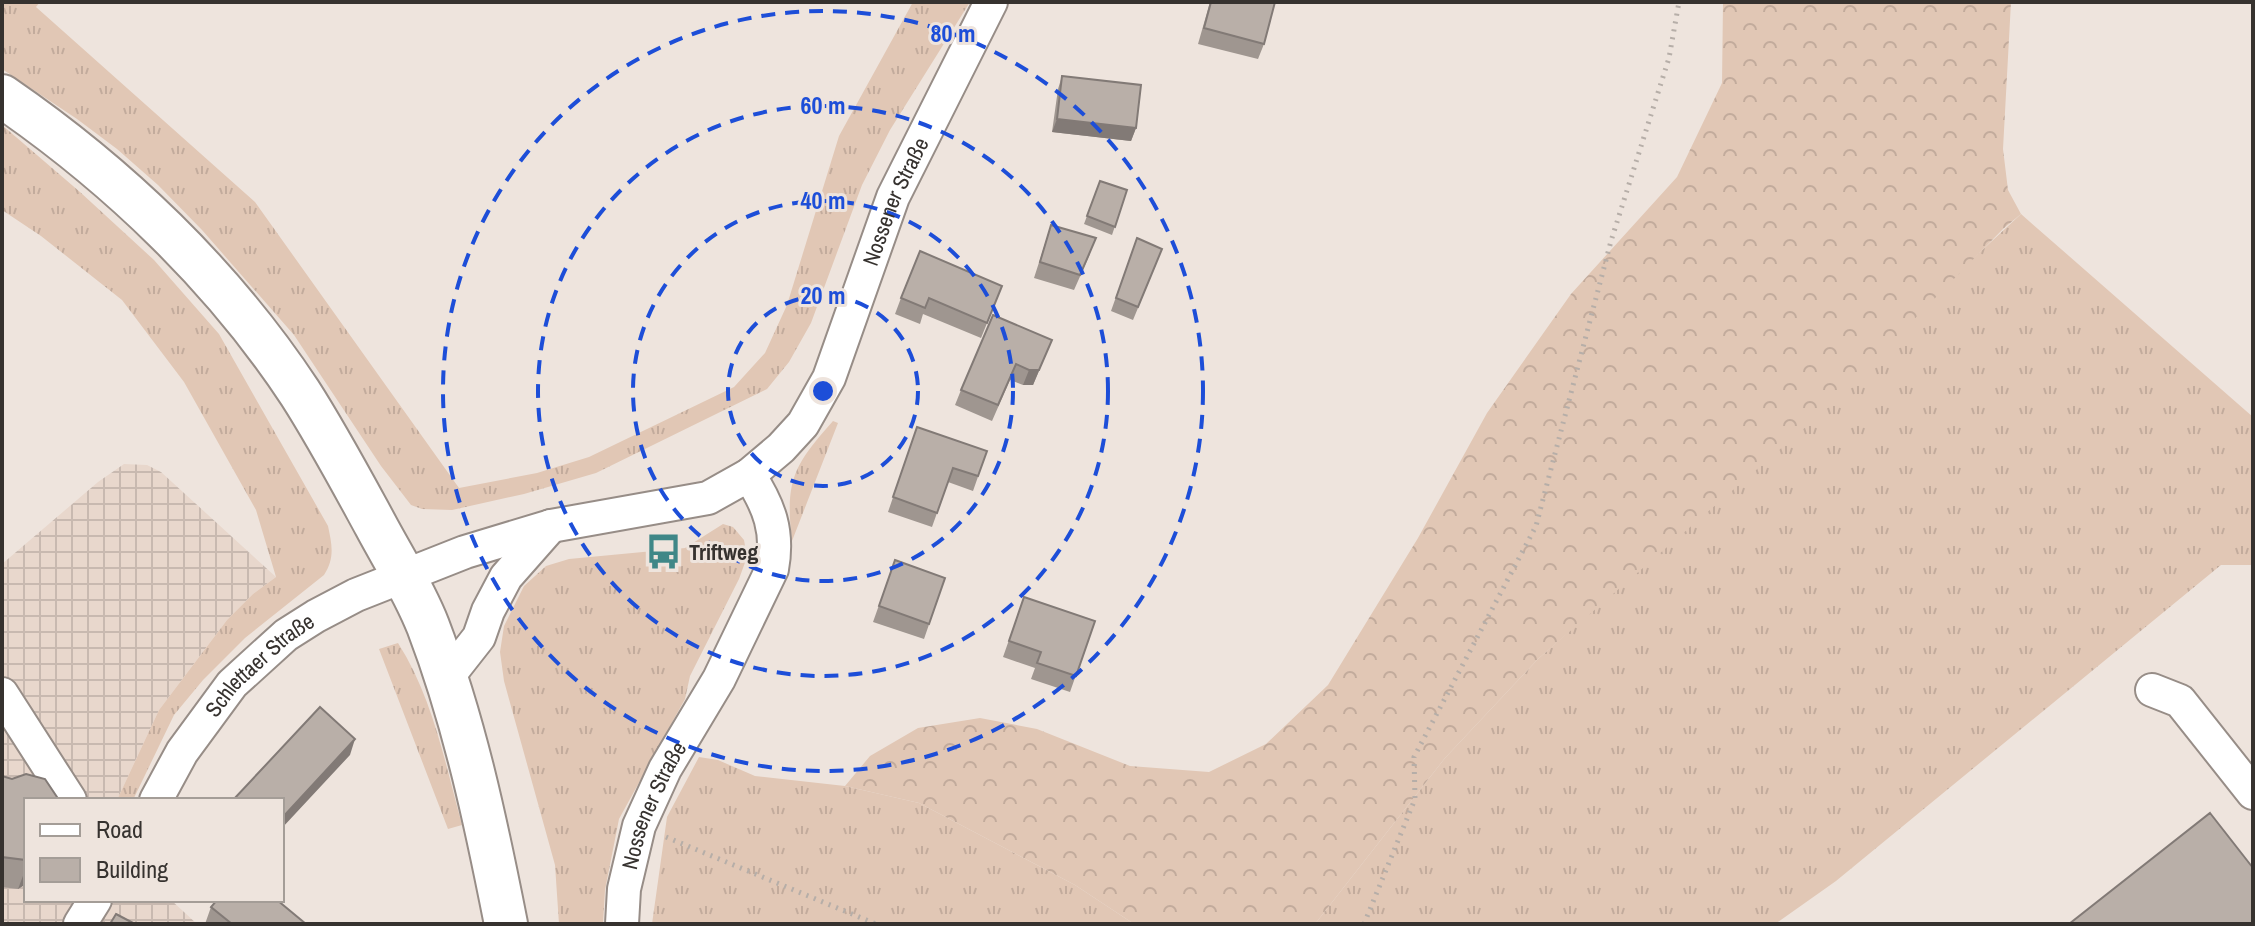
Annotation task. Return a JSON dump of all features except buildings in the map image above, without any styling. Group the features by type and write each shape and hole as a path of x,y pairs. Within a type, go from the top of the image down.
{"main road":[{"path":"2,96 76,149 192,258 298,391 324,432 404,575 428,625 480,791 506,924"}],"street":[{"name":"Nossener Straße","path":"551,526 708,498 749,475 803,424 829,378 893,197 991,2"},
{"name":"Nossener Straße","path":"622,924 624,889 639,826 665,769 719,679 772,569 775,553 771,518 764,498 749,475"},
{"name":"Schlettaer Straße","path":"157,798 182,752 232,684 286,635 356,595 404,575 551,526"},
{"path":"446,679 479,637 488,611 506,577 551,526"},
{"path":"2152,690 2180,701 2253,793"},
{"path":"2,694 35,769 68,798"},
{"path":"80,924 94,902"}],"path":[{"path":"1364,924 1415,799 1414,757 1536,526 1611,241 1669,58 1679,2"},
{"path":"639,826 876,924"}],"shaded area":[{"path":"124,464 147,465 161,472 276,577 227,620 159,710 118,798 24,798 24,902 173,902 197,924 2,924 2,564 98,482"}],"green space":[{"path":"2,2 40,2 36,7 255,202 459,488 537,473 589,457 734,387 765,353 787,305 839,136 913,2 970,2 890,130 862,185 811,323 789,362 767,389 596,473 524,494 452,510 422,509 411,505 381,466 294,335 158,185 77,119 2,69"},
{"path":"1723,2 2011,2 2003,149 2008,190 2021,214 1824,411 1538,659 1445,758 1315,924 1134,924 1075,885 919,803 845,786 870,756 918,728 980,718 1037,729 1130,766 1209,772 1266,744 1328,685 1418,538 1487,413 1571,294 1677,177 1722,83"},
{"path":"2,125 154,260 219,334 328,526 331,557 324,575 245,638 203,680 174,715 134,798 118,798 159,710 227,620 276,577 256,510 184,382 122,300 41,236 2,210"},
{"path":"2021,214 2253,417 2253,565 2221,565 1836,881 1775,924 1315,924 1445,758 1538,659"},
{"path":"833,421 838,423 792,541 790,503 795,475 809,450"},
{"path":"723,524 733,527 744,540 747,557 690,676 685,699 619,819 605,890 603,924 559,924 555,865 504,681 500,652 504,626 524,586 546,566 569,559 685,548"},
{"path":"398,643 429,708 462,825 448,829 379,649"},
{"path":"699,757 718,760 755,776 845,786 919,803 1075,885 1134,924 652,924 667,817"}],"place":[{"name":"Triftweg","path":"663,552"}]}
